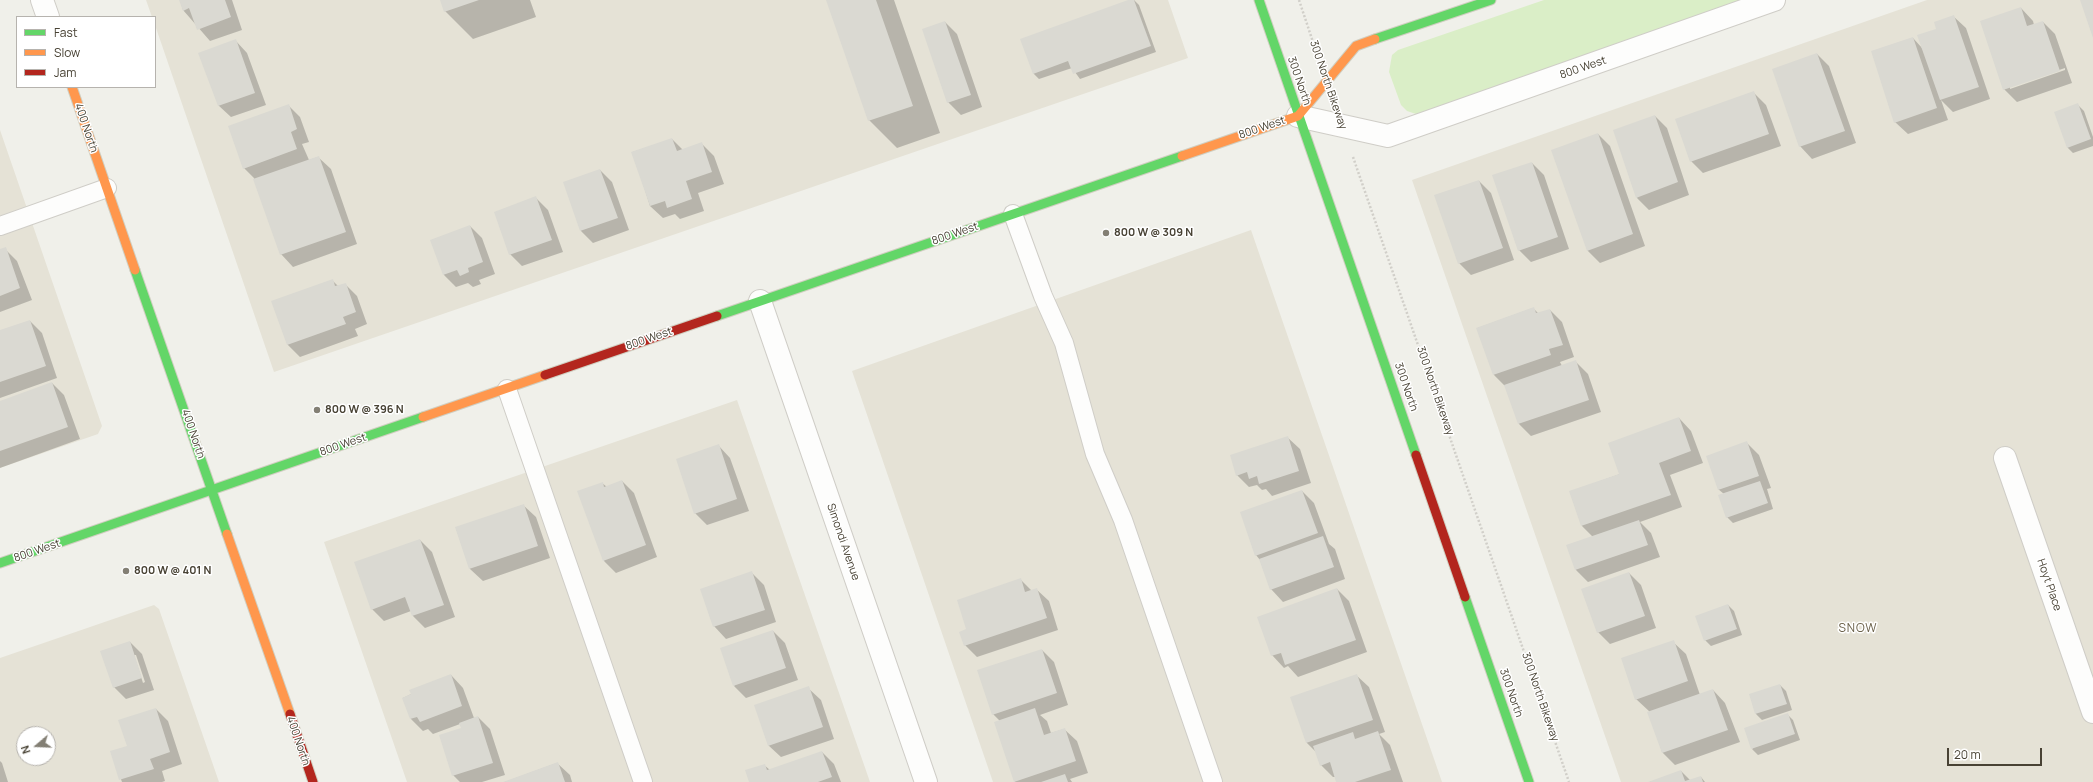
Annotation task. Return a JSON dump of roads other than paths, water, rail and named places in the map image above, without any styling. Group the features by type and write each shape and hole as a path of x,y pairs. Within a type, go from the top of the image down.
{"street":[{"path":"42,0 48,16"},
{"name":"300 North","path":"1259,0 1529,782"},
{"name":"800 West","path":"0,563 1298,116 1356,46 1491,0"},
{"name":"800 West","path":"1298,116 1388,136 1774,0"},
{"name":"400 North","path":"72,88 313,782"},
{"name":"Simondi Avenue","path":"760,301 926,782"},
{"name":"Hoyt Place","path":"2005,458 2093,712"}],"lane":[{"path":"0,226 107,188"},
{"path":"1013,214 1042,296 1064,343 1095,454 1123,520 1213,782"},
{"path":"507,389 643,782"}],"place":[{"name":"800 W @ 309 N","path":"1106,233"},
{"name":"800 W @ 396 N","path":"317,410"},
{"name":"800 W @ 401 N","path":"126,571"}],"district":[{"name":"SNOW","path":"1858,629"}]}
